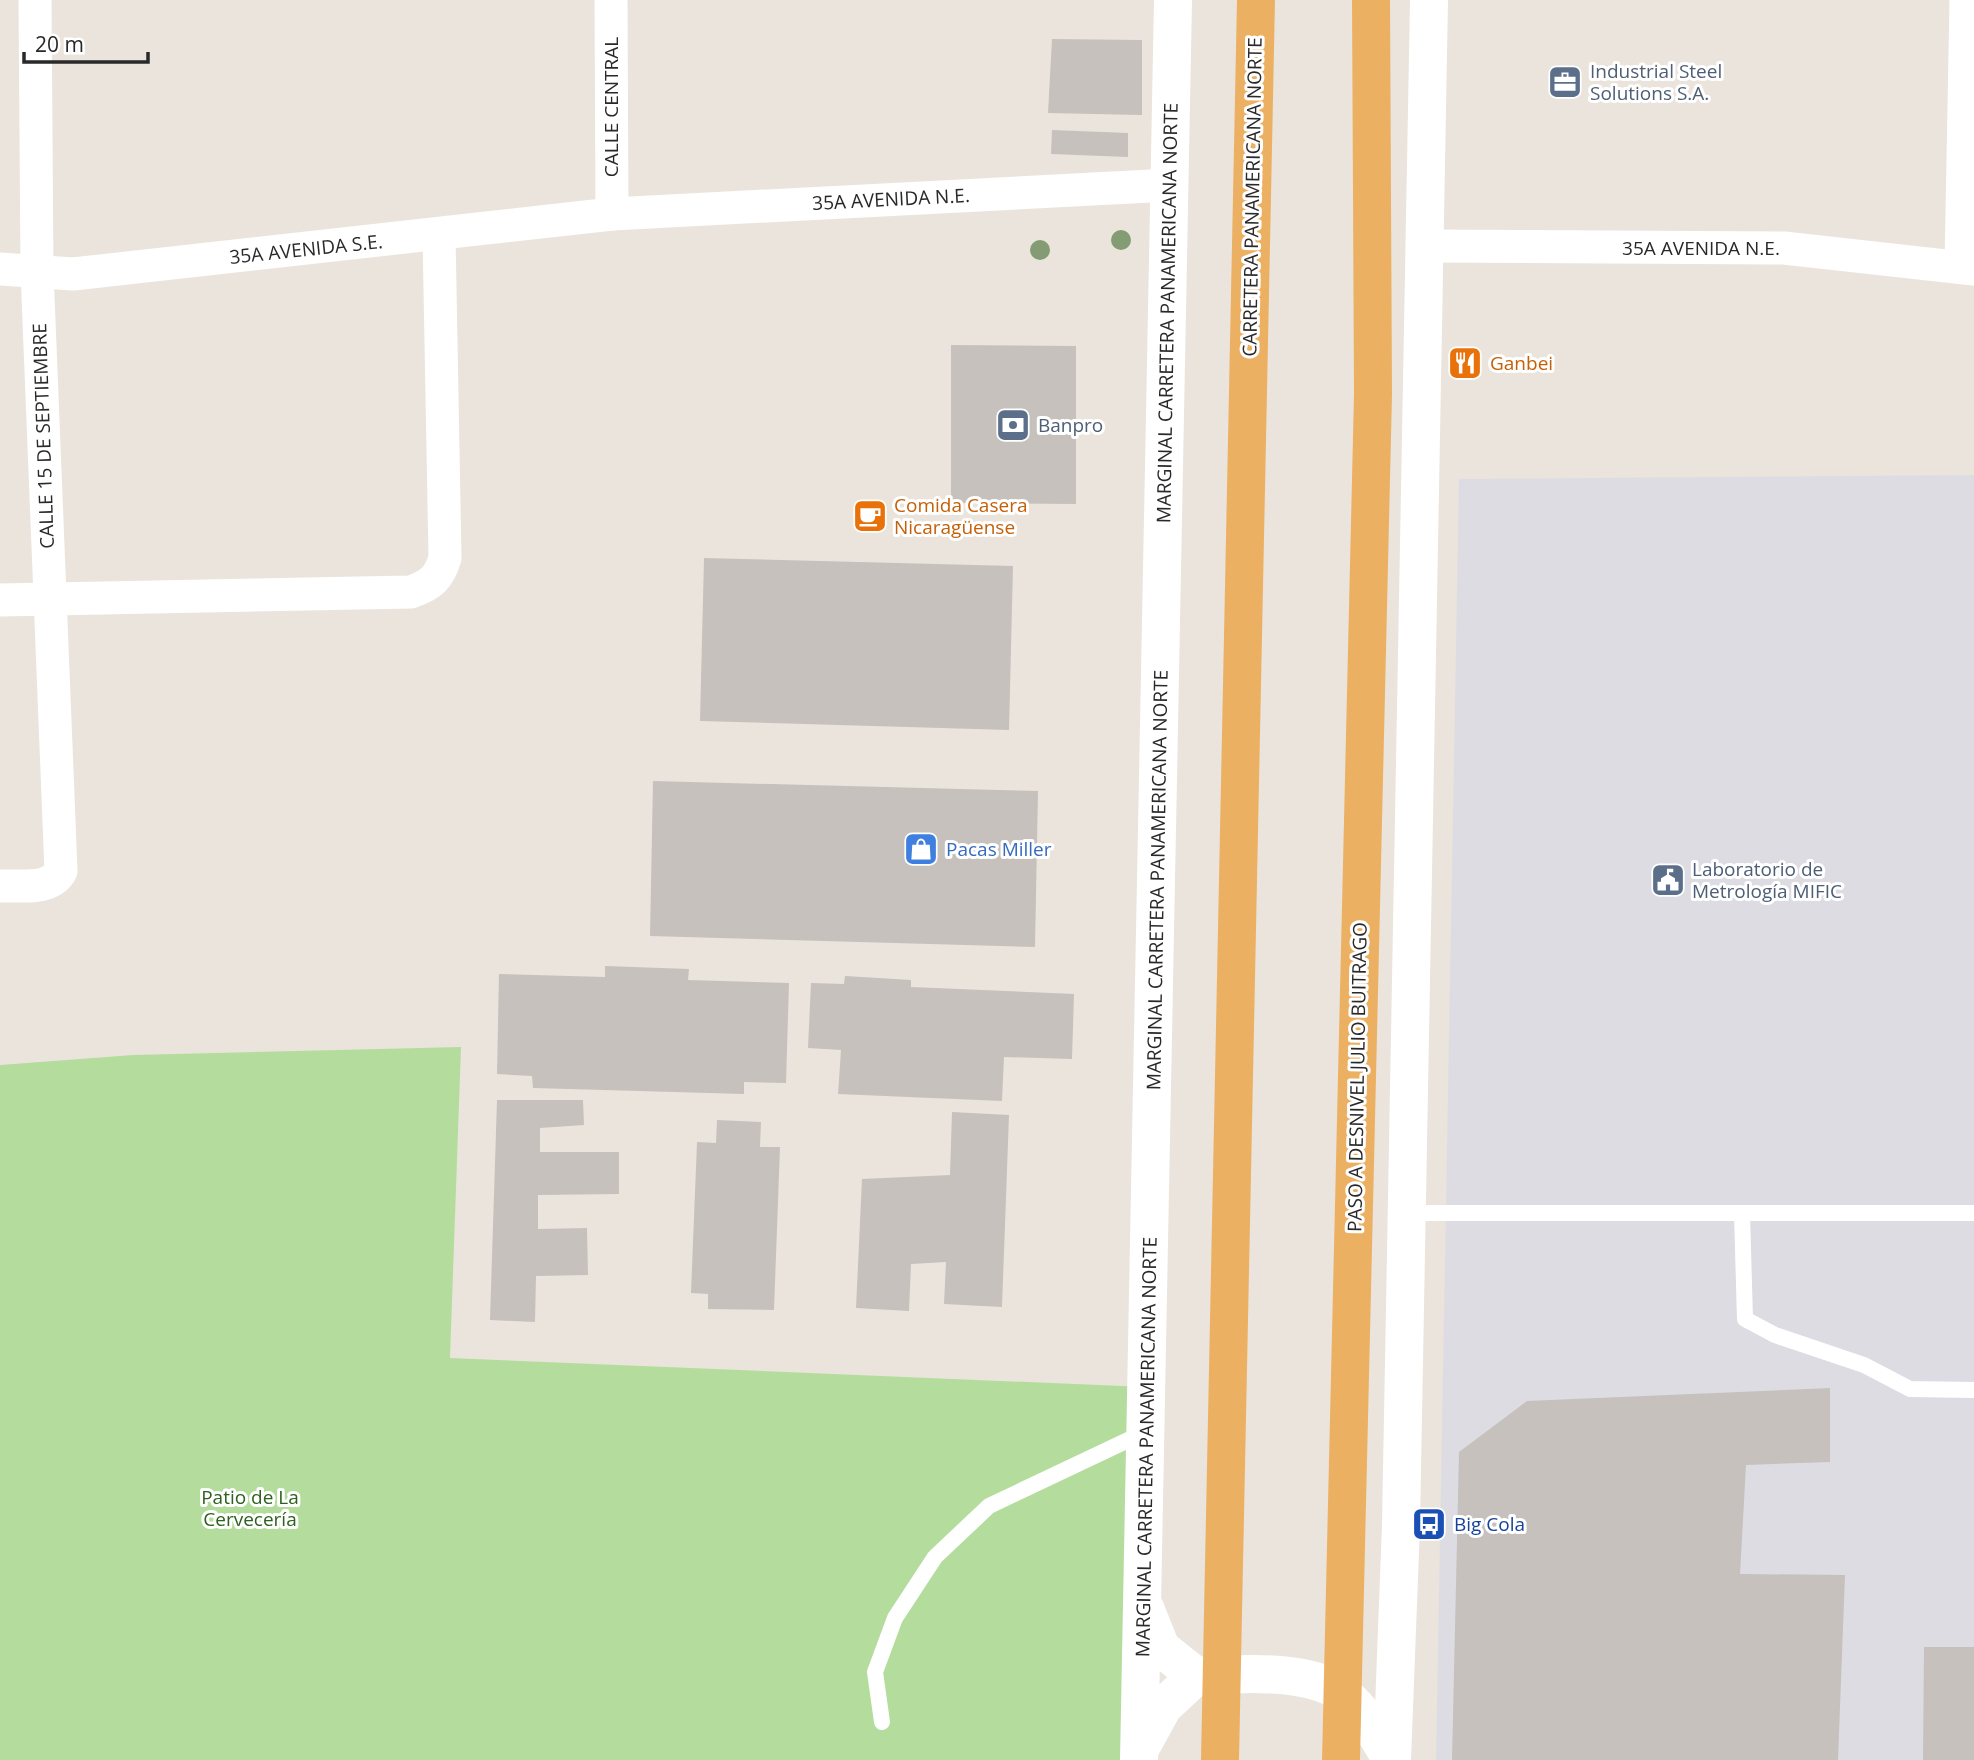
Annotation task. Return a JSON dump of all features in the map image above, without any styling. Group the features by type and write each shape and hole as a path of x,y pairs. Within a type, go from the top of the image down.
{"highway":[{"name":"CARRETERA PANAMERICANA NORTE","path":"1220,1760 1256,0"},
{"name":"PASO A DESNIVEL JULIO BUITRAGO","path":"1341,1760 1373,394 1371,0"}],"street":[{"name":"CALLE 15 DE SEPTIEMBRE","path":"0,886 45,885 56,880 61,871 37,271 35,0"},
{"name":"CALLE CENTRAL","path":"611,0 611,214"},
{"name":"MARGINAL CARRETERA PANAMERICANA NORTE","path":"1140,1754 1173,0"},
{"path":"1392,1760 1401,1511 1429,0"},
{"path":"1966,0 1967,268"},
{"name":"35A AVENIDA N.E.","path":"611,214 1170,185"},
{"name":"35A AVENIDA S.E.","path":"0,269 73,274 611,214"},
{"path":"0,600 411,592 429,586 440,573 445,558 439,235"},
{"name":"35A AVENIDA N.E.","path":"1426,246 1784,248 1967,268"},
{"path":"1142,1603 1161,1648 1196,1676 1286,1675 1335,1689 1365,1716 1392,1760"},
{"path":"1140,1754 1163,1707 1196,1676"}],"lane":[{"path":"1405,1213 1974,1213"},
{"path":"1742,1214 1745,1319 1775,1335 1864,1365 1910,1389 1974,1390"},
{"path":"882,1722 875,1672 895,1618 935,1557 989,1506 1146,1432"}],"shaded area":[{"path":"1974,475 1974,1760 1436,1760 1459,479"}],"green space":[{"name":"Patio de La Cervecería","path":"461,1047 450,1358 1147,1387 1139,1760 0,1760 0,1065 133,1055"}],"building":[{"path":"1052,39 1142,40 1142,115 1048,113"},
{"path":"1052,130 1128,133 1128,157 1051,154"},
{"name":"Banpro","path":"951,345 1076,346 1076,504 951,503"},
{"path":"704,558 1013,566 1009,730 700,721"},
{"path":"653,781 1038,791 1035,947 650,936"},
{"path":"605,966 689,969 688,980 789,983 786,1083 744,1082 744,1094 533,1088 532,1076 497,1074 499,974 605,977"},
{"path":"845,976 911,980 911,987 1074,994 1072,1059 1004,1057 1002,1101 838,1094 841,1050 808,1048 811,983 844,984"},
{"path":"497,1100 583,1100 584,1125 540,1128 540,1152 619,1152 619,1194 538,1195 538,1229 587,1228 588,1275 536,1276 535,1322 490,1320"},
{"path":"952,1112 1009,1115 1002,1307 944,1304 946,1262 911,1264 909,1311 856,1308 862,1179 950,1175"},
{"path":"717,1120 761,1122 760,1147 780,1147 774,1310 708,1309 708,1294 691,1293 697,1142 716,1143"},
{"path":"1830,1388 1830,1462 1746,1465 1740,1574 1845,1575 1838,1760 1452,1760 1459,1452 1527,1401"},
{"path":"1924,1647 1974,1647 1974,1760 1923,1760"}],"place":[{"name":"Industrial Steel Solutions S.A.","path":"1565,82"},
{"name":"Ganbei","path":"1465,363"},
{"name":"Banpro","path":"1013,425"},
{"name":"Comida Casera Nicaragüense","path":"870,516"},
{"name":"Pacas Miller","path":"921,849"},
{"name":"Laboratorio de Metrología MIFIC","path":"1668,880"},
{"name":"Big Cola","path":"1429,1524"}]}
